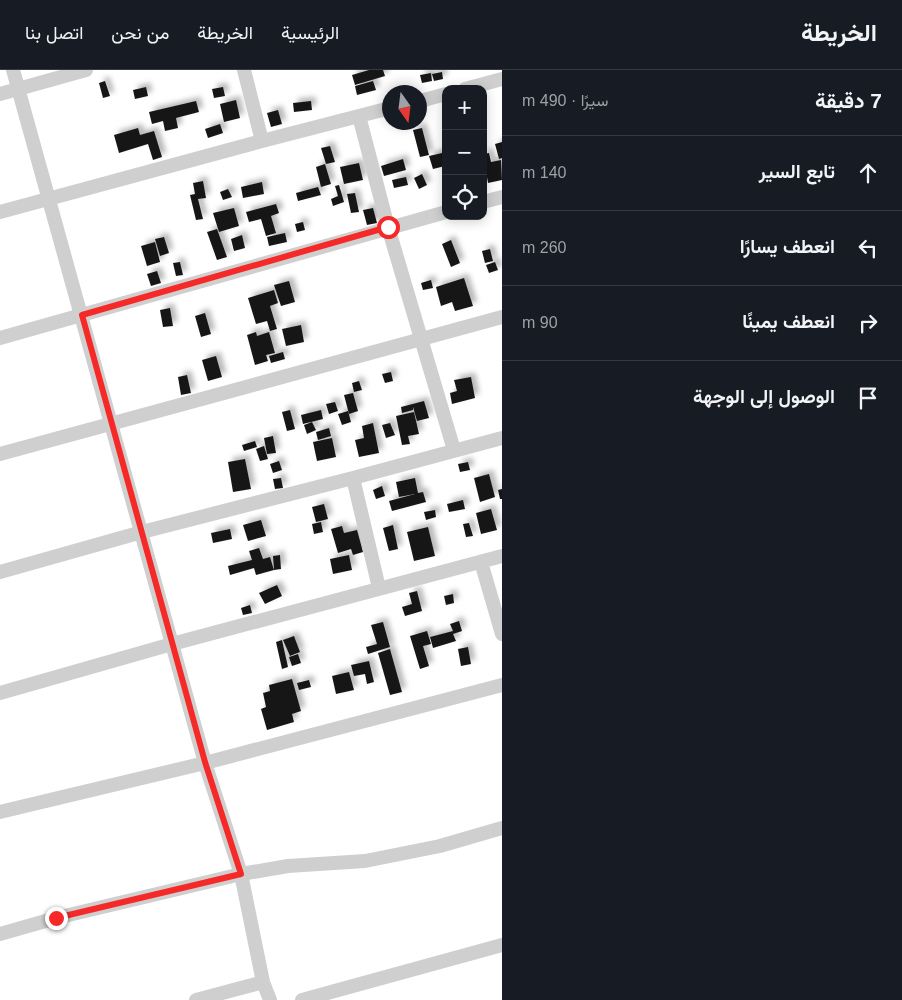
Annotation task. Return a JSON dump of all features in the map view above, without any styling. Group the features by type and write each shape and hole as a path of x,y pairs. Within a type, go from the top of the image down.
{"street":[{"path":"13,70 205,762 241,874 263,982 270,1000"},
{"path":"0,94 86,70"},
{"path":"244,70 262,141"},
{"path":"480,85 502,79"},
{"path":"427,99 442,95"},
{"path":"0,212 382,110"},
{"path":"359,116 388,227 454,450"},
{"path":"487,201 502,197"},
{"path":"0,338 442,213"},
{"path":"0,454 502,317"},
{"path":"0,572 142,532 502,438"},
{"path":"353,478 379,588"},
{"path":"0,693 172,644 502,556"},
{"path":"481,562 502,634"},
{"path":"0,812 205,762 502,685"},
{"path":"0,934 56,918 241,874 288,866 365,861 440,846 502,828"},
{"path":"302,1000 502,945"},
{"path":"196,1000 263,982"}],"building":[{"path":"369,70 383,70 385,76 355,85 352,75"},
{"path":"442,72 443,79 434,81 432,74"},
{"path":"431,73 432,81 422,83 420,75"},
{"path":"105,81 110,96 103,98 99,83"},
{"path":"373,81 376,90 357,95 355,86"},
{"path":"146,87 148,96 135,99 133,90"},
{"path":"223,87 225,96 214,98 212,89"},
{"path":"236,100 240,118 224,122 220,104"},
{"path":"196,101 199,112 176,118 178,128 165,131 163,121 152,124 149,112"},
{"path":"311,101 312,110 294,112 293,103"},
{"path":"278,110 282,124 271,127 267,113"},
{"path":"220,124 223,133 208,138 205,129"},
{"path":"138,128 140,135 154,131 162,157 153,160 148,144 119,153 114,135"},
{"path":"413,130 423,130 429,155 420,157"},
{"path":"502,142 502,158 499,159 495,144"},
{"path":"330,146 335,162 326,164 321,148"},
{"path":"442,153 442,167 433,169 429,156"},
{"path":"487,153 489,153 491,162 501,160 502,180 488,183"},
{"path":"403,159 406,170 384,176 381,166"},
{"path":"359,163 363,180 344,184 340,167"},
{"path":"325,164 331,184 321,187 316,167"},
{"path":"422,174 427,185 419,189 414,178"},
{"path":"406,177 408,185 394,188 392,180"},
{"path":"203,181 206,198 198,199 203,219 196,220 190,195 195,194 193,183"},
{"path":"262,182 264,194 243,198 241,187"},
{"path":"339,185 344,202 333,206 331,199 338,196 335,186"},
{"path":"318,187 321,195 298,201 296,193"},
{"path":"228,189 232,197 223,200 220,192"},
{"path":"355,193 359,212 351,213 347,194"},
{"path":"276,204 279,213 271,216 276,233 266,236 261,219 249,222 246,212"},
{"path":"234,208 239,226 219,232 213,213"},
{"path":"373,208 377,223 367,225 363,210"},
{"path":"303,222 305,230 297,232 295,224"},
{"path":"217,229 227,257 217,260 207,232"},
{"path":"285,233 287,242 269,246 267,237"},
{"path":"242,235 245,248 234,251 231,239"},
{"path":"164,237 169,253 160,256 155,239"},
{"path":"451,240 460,263 451,267 442,244"},
{"path":"155,242 160,262 147,266 141,246"},
{"path":"490,249 493,261 485,263 482,251"},
{"path":"180,262 183,275 176,276 173,263"},
{"path":"495,262 498,270 489,273 486,265"},
{"path":"157,271 161,283 151,286 147,274"},
{"path":"464,278 473,306 455,311 452,302 441,306 436,287"},
{"path":"431,280 433,288 423,290 421,283"},
{"path":"289,281 295,302 281,306 274,285"},
{"path":"274,290 278,303 270,306 277,329 270,331 267,321 256,324 248,298"},
{"path":"170,308 173,326 163,327 160,310"},
{"path":"205,313 211,334 201,337 195,316"},
{"path":"301,325 304,342 286,346 282,329"},
{"path":"256,332 257,336 269,332 275,353 266,355 268,361 255,365 247,335"},
{"path":"283,352 285,359 271,363 269,356"},
{"path":"216,356 222,377 208,381 202,360"},
{"path":"391,372 393,381 385,383 382,374"},
{"path":"187,375 191,393 181,395 178,377"},
{"path":"471,377 475,398 452,404 450,393 457,391 454,380"},
{"path":"359,381 362,390 354,392 352,383"},
{"path":"353,393 358,411 349,414 344,395"},
{"path":"424,401 429,418 417,421 413,407 413,410 402,413 401,407"},
{"path":"335,402 338,411 329,414 326,404"},
{"path":"290,410 295,429 287,431 282,412"},
{"path":"321,410 323,419 303,424 301,415"},
{"path":"348,411 351,422 342,425 338,414"},
{"path":"414,412 419,434 408,436 410,444 402,445 396,416"},
{"path":"312,422 316,430 307,434 304,425"},
{"path":"373,423 379,453 359,457 355,440 364,438 362,426"},
{"path":"390,423 395,435 386,438 382,425"},
{"path":"329,428 331,436 318,440 316,432"},
{"path":"273,436 276,453 267,454 264,438"},
{"path":"332,438 336,457 317,461 313,442"},
{"path":"255,441 257,447 244,451 242,445"},
{"path":"264,446 268,459 260,461 256,449"},
{"path":"245,459 251,489 233,492 228,462"},
{"path":"279,461 282,470 273,473 270,464"},
{"path":"468,462 470,470 460,472 458,464"},
{"path":"489,474 495,497 480,502 474,478"},
{"path":"281,478 283,488 275,489 273,479"},
{"path":"415,478 418,493 423,492 426,502 392,511 389,501 415,494 399,497 396,482"},
{"path":"382,486 385,496 376,499 373,490"},
{"path":"502,489 502,499 500,499 498,490"},
{"path":"463,500 465,509 449,512 447,504"},
{"path":"324,504 328,519 316,522 312,507"},
{"path":"491,509 497,530 481,534 476,513"},
{"path":"435,510 436,517 426,520 424,512"},
{"path":"261,520 266,536 248,541 243,525"},
{"path":"321,522 323,532 314,534 312,524"},
{"path":"469,523 473,536 466,537 463,524"},
{"path":"393,525 398,549 389,551 383,528"},
{"path":"342,526 344,533 357,530 363,552 353,555 351,549 338,553 331,529"},
{"path":"428,527 435,556 414,561 407,532"},
{"path":"230,529 232,539 213,543 211,533"},
{"path":"259,548 263,559 270,557 274,570 256,575 254,568 230,575 228,566 252,560 249,551"},
{"path":"280,555 281,569 274,570 273,556"},
{"path":"349,555 352,570 333,574 330,559"},
{"path":"277,585 282,596 265,604 259,593"},
{"path":"417,591 422,611 405,616 402,607 412,604 409,593"},
{"path":"453,594 454,603 446,605 444,596"},
{"path":"250,605 252,613 243,615 241,608"},
{"path":"459,621 462,631 453,634 456,641 433,648 430,637 453,631 450,624"},
{"path":"383,622 390,647 368,654 366,647 377,644 371,625"},
{"path":"427,631 431,644 423,646 429,666 420,669 410,636"},
{"path":"294,636 300,652 290,656 283,640"},
{"path":"282,640 288,667 282,669 276,642"},
{"path":"468,647 471,664 461,666 458,649"},
{"path":"390,649 402,692 390,695 378,653"},
{"path":"298,654 301,663 292,666 289,657"},
{"path":"369,661 374,682 367,684 365,674 354,676 351,665"},
{"path":"349,672 354,690 336,694 332,676"},
{"path":"292,679 301,711 292,714 294,722 267,730 261,709 266,707 263,693 270,691 269,685"},
{"path":"309,680 311,687 299,690 297,683"}],"route":[{"path":"56,918 241,874 205,762 82,315 388,227"}]}
